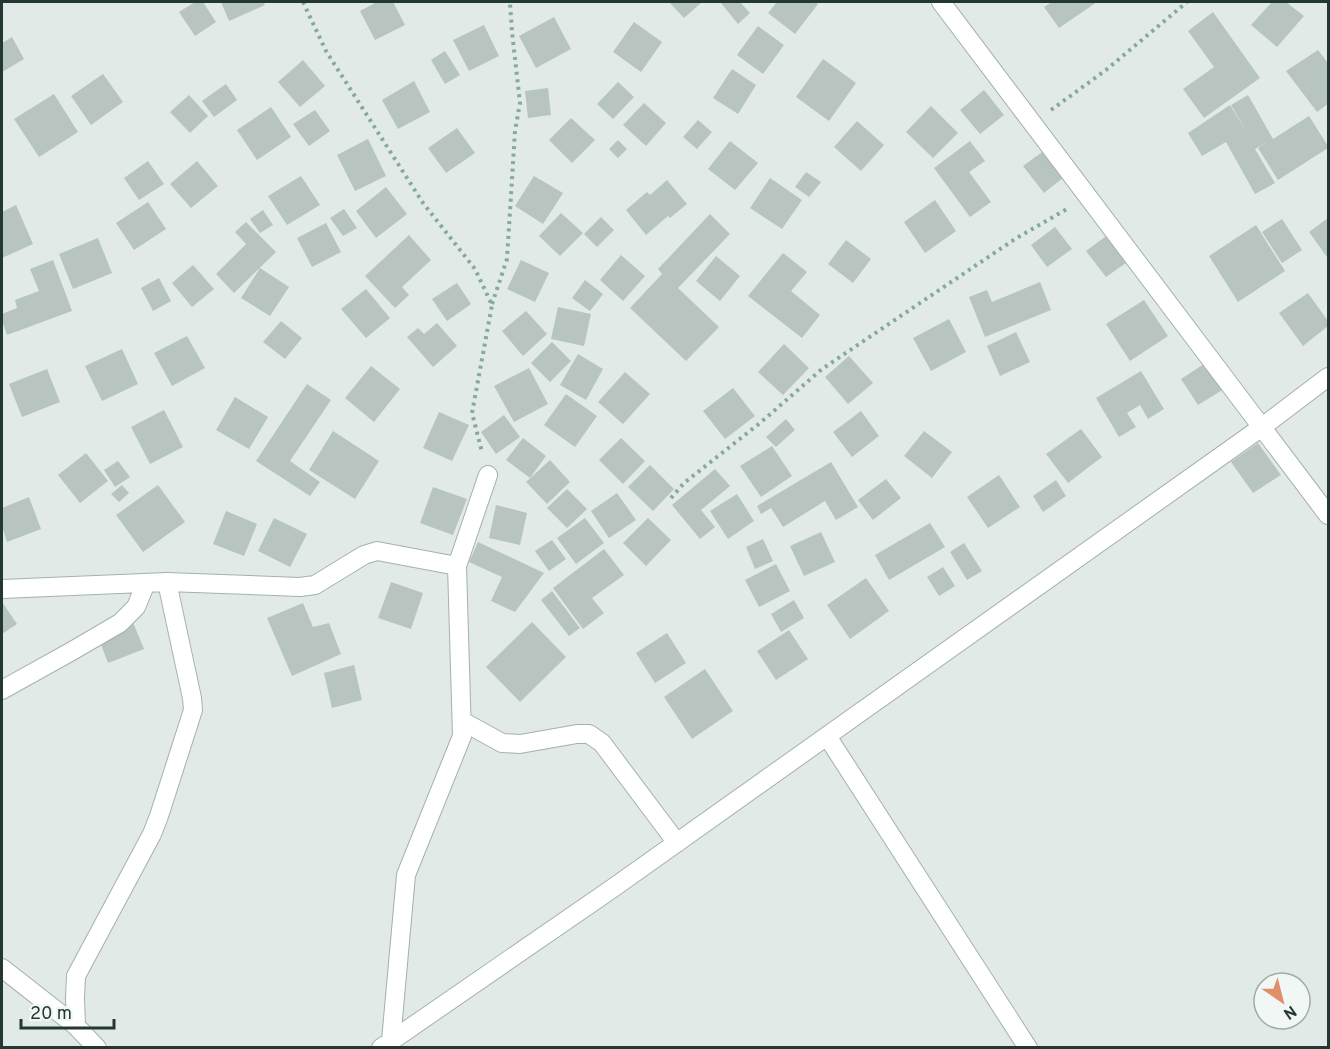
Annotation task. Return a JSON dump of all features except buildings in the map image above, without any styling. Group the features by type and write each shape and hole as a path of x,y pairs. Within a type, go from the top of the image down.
{"street":[{"path":"941,2 1329,515"},
{"path":"386,1044 677,843 1329,377"},
{"path":"386,1044 406,874 462,736 457,566 488,475"},
{"path":"2,589 167,582 300,587 315,585 364,555 377,551 457,566"},
{"path":"76,1026 76,976 152,834 193,710 167,582"},
{"path":"2,690 120,623 136,607 146,583"},
{"path":"462,721 502,743 520,744 589,734 602,743 677,843"},
{"path":"827,736 1028,1047"},
{"path":"2,968 76,1026 97,1047"}],"path":[{"path":"303,2 326,51 423,203 475,269 492,305"},
{"path":"488,475 472,412 492,305 507,259 515,131 520,103 510,2"},
{"path":"1046,114 1106,70 1187,2"},
{"path":"671,498 684,483 760,423 822,369 1015,239 1069,208"}]}
